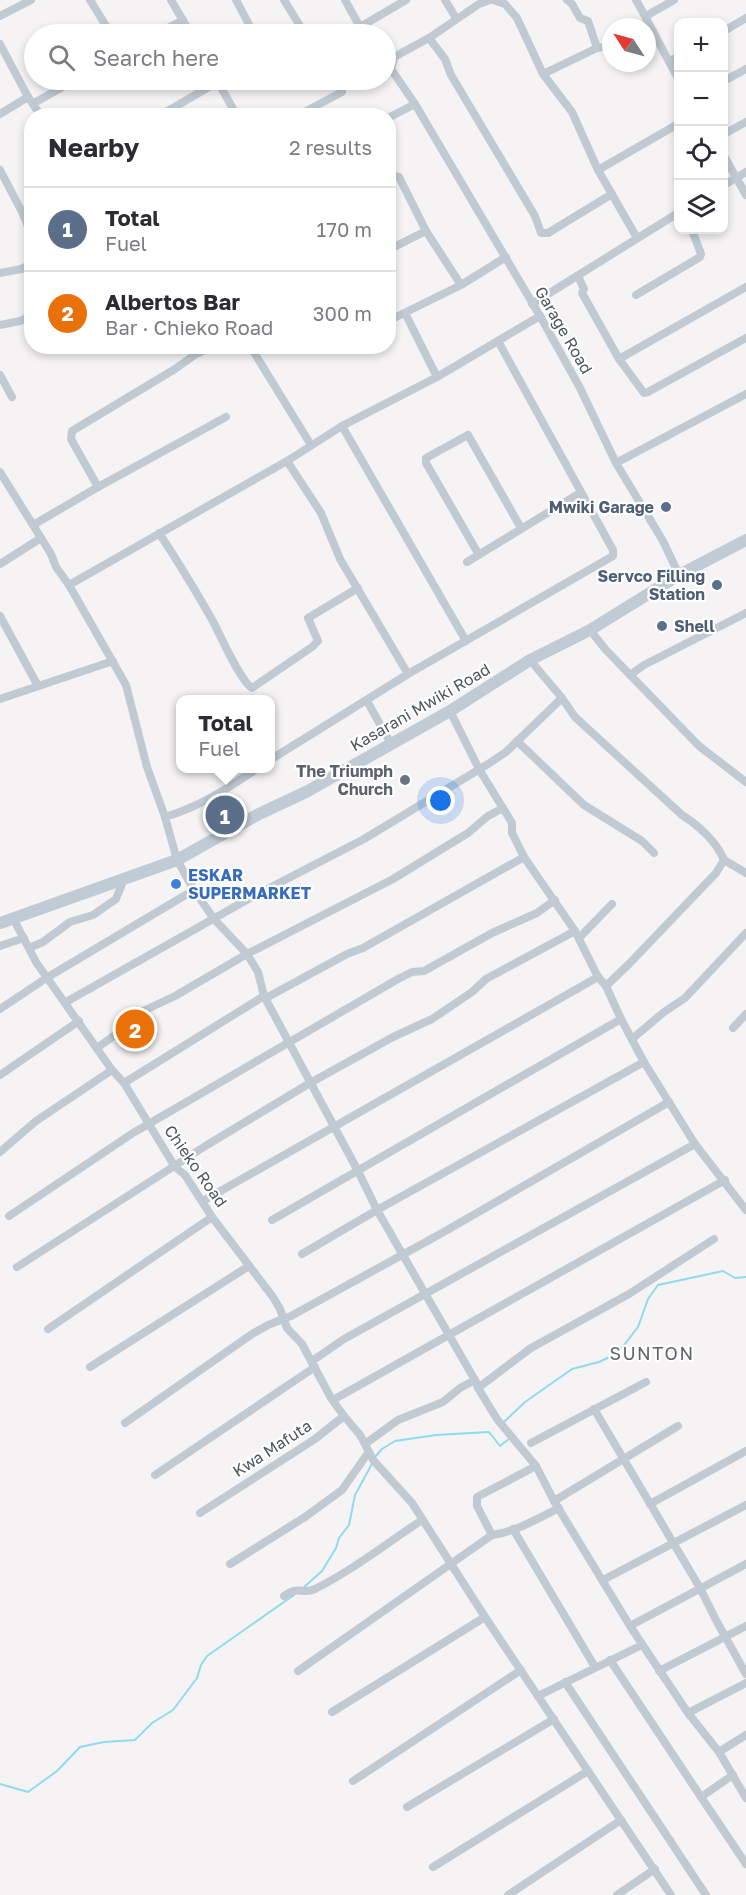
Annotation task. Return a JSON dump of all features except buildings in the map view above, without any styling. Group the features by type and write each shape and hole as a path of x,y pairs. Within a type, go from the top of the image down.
{"main road":[{"name":"Kasarani Mwiki Road","path":"0,923 177,860 450,711 530,660 590,630 679,574 746,540"}],"street":[{"path":"0,16 31,0"},
{"path":"90,0 105,24"},
{"path":"171,0 185,24"},
{"path":"236,0 249,24"},
{"path":"284,0 299,24"},
{"path":"345,0 358,24"},
{"path":"372,24 406,0"},
{"path":"445,0 456,18"},
{"path":"396,56 429,38 456,18 492,0 505,4 517,18 543,74 572,112 598,170 637,238"},
{"path":"567,0 580,18 588,21 597,48"},
{"path":"636,0 646,16 674,0"},
{"path":"728,28 746,18"},
{"path":"175,24 183,20"},
{"path":"429,38 445,59 450,74 535,216 541,233 548,232 612,194"},
{"path":"656,40 675,72"},
{"path":"0,44 24,87"},
{"path":"543,74 602,47"},
{"path":"669,61 674,59"},
{"path":"728,78 746,69"},
{"name":"Garage Road","path":"396,76 415,104 540,316 579,386 616,463 663,542 679,574"},
{"path":"25,90 36,108"},
{"path":"0,114 53,90"},
{"path":"172,108 202,90"},
{"path":"224,90 233,108"},
{"path":"312,108 342,92 341,90"},
{"path":"396,114 415,104"},
{"path":"728,131 746,122"},
{"path":"598,170 675,126"},
{"path":"728,164 746,195"},
{"path":"0,170 24,217"},
{"path":"728,182 746,172"},
{"path":"396,176 399,177 426,231 461,285"},
{"path":"532,304 674,215"},
{"path":"396,246 426,231"},
{"path":"636,295 700,257 696,234"},
{"path":"396,317 461,285 506,257"},
{"path":"0,273 24,268"},
{"path":"578,276 584,289 582,293 619,359 641,390 648,392 746,338"},
{"path":"619,359 746,287"},
{"path":"405,313 437,377"},
{"path":"69,585 287,461 342,426 437,377 540,316"},
{"path":"0,325 24,319"},
{"path":"275,757 408,674 613,556 613,550 498,341"},
{"path":"98,487 71,440 72,431 196,354"},
{"path":"255,354 311,445"},
{"path":"0,375 12,397"},
{"path":"616,463 664,440 746,394"},
{"path":"33,525 226,417"},
{"path":"342,426 466,641"},
{"path":"479,555 426,463 426,458 468,435 521,528"},
{"path":"287,461 321,513 340,559 408,674"},
{"path":"0,472 69,585 126,685 147,766 177,860 214,919 247,954 258,972 265,997 358,1171 376,1210 497,1419 536,1466 556,1504 642,1645 688,1713 719,1752 745,1796"},
{"path":"467,562 580,493"},
{"path":"159,533 211,618 247,684 252,688 312,648 318,641 308,618 358,588"},
{"path":"0,564 41,538"},
{"path":"630,675 644,664 746,613"},
{"path":"0,616 38,686"},
{"path":"590,630 606,650 699,746 746,782"},
{"path":"530,660 575,717 595,737 693,822 720,850 724,860 746,873"},
{"path":"0,699 113,662"},
{"path":"66,1002 364,839 479,769 506,752 562,698"},
{"path":"367,701 390,744"},
{"path":"450,711 479,769 512,823 512,833 524,857 577,935 598,977 606,986 644,1062 696,1144 746,1210"},
{"path":"517,741 584,805 642,841 654,853"},
{"path":"738,774 746,766"},
{"path":"165,817 182,812 216,795 250,773"},
{"path":"97,1048 126,1027 141,1012 175,996 247,954 393,879 468,833 488,816 503,808"},
{"path":"124,1083 265,997 373,943 524,857"},
{"path":"606,986 716,873 724,860"},
{"path":"29,948 44,942 70,922 93,915 116,899 124,879"},
{"path":"0,1009 48,977 194,890"},
{"path":"9,1216 133,1132 288,1042 412,972 424,971 492,933 537,913 555,900"},
{"path":"17,1267 207,1145 310,1083 393,1036 432,1018 472,992 486,979 577,935 612,904"},
{"name":"Chieko Road","path":"13,918 36,962 112,1070 124,1083 175,1167 185,1176 203,1200 212,1217 280,1309 287,1329 302,1344 333,1400"},
{"path":"632,1039 685,998 746,933"},
{"path":"0,946 24,939"},
{"path":"203,1200 598,977"},
{"path":"733,1028 746,1014"},
{"path":"272,1220 621,1019"},
{"path":"0,1075 79,1020"},
{"path":"302,1254 376,1210 644,1062"},
{"path":"0,1152 36,1121 112,1070"},
{"path":"125,1423 252,1334 291,1316 442,1233 669,1102"},
{"path":"155,1474 314,1364 344,1339 696,1144"},
{"path":"671,1895 485,1617 412,1503 370,1455 360,1435 333,1400 725,1180"},
{"path":"48,1329 212,1217"},
{"path":"230,1564 306,1517 342,1490 398,1420 443,1402 460,1388 476,1384 531,1348 629,1294 714,1239"},
{"path":"90,1367 249,1266"},
{"path":"531,1443 646,1382"},
{"path":"594,1409 674,1542 746,1674"},
{"name":"Kwa Mafuta","path":"200,1513 315,1439 344,1416"},
{"path":"298,1671 492,1535 513,1528 556,1504 678,1426"},
{"path":"650,1504 746,1451"},
{"path":"492,1535 477,1506 477,1497 536,1466"},
{"path":"603,1580 746,1505"},
{"path":"285,1596 294,1589 313,1590 422,1520"},
{"path":"513,1528 595,1667"},
{"path":"630,1626 746,1564"},
{"path":"332,1712 485,1617"},
{"path":"659,1671 746,1626"},
{"path":"538,1696 642,1645"},
{"path":"610,1660 746,1864"},
{"path":"353,1781 521,1670"},
{"path":"565,1682 706,1895"},
{"path":"688,1713 746,1683"},
{"path":"407,1807 554,1719"},
{"path":"719,1752 746,1735"},
{"path":"433,1867 588,1771"},
{"path":"701,1797 733,1775"},
{"path":"508,1895 621,1820"},
{"path":"617,1895 655,1869"}],"waterway":[{"path":"504,1422 525,1402 572,1369 599,1362 618,1353 638,1327 648,1299 658,1285 723,1271 735,1278 746,1277"},
{"path":"375,1457 382,1449 395,1441 436,1435 489,1432 500,1446 509,1439"},
{"path":"303,1588 322,1571 336,1548 339,1538 349,1525 355,1495 373,1462"},
{"path":"0,1784 28,1792 57,1771 80,1747 104,1742 135,1740 152,1723 173,1710 197,1678 207,1656 294,1595"}],"place":[{"name":"Mwiki Garage","path":"666,507"},
{"name":"Servco Filling Station","path":"717,585"},
{"name":"Shell","path":"662,626"},
{"name":"The Triumph Church","path":"405,780"},
{"name":"Total","path":"225,815"},
{"name":"ESKAR SUPERMARKET","path":"176,884"},
{"name":"Albertos Bar","path":"135,1029"}],"district":[{"name":"SUNTON","path":"652,1354"}]}
